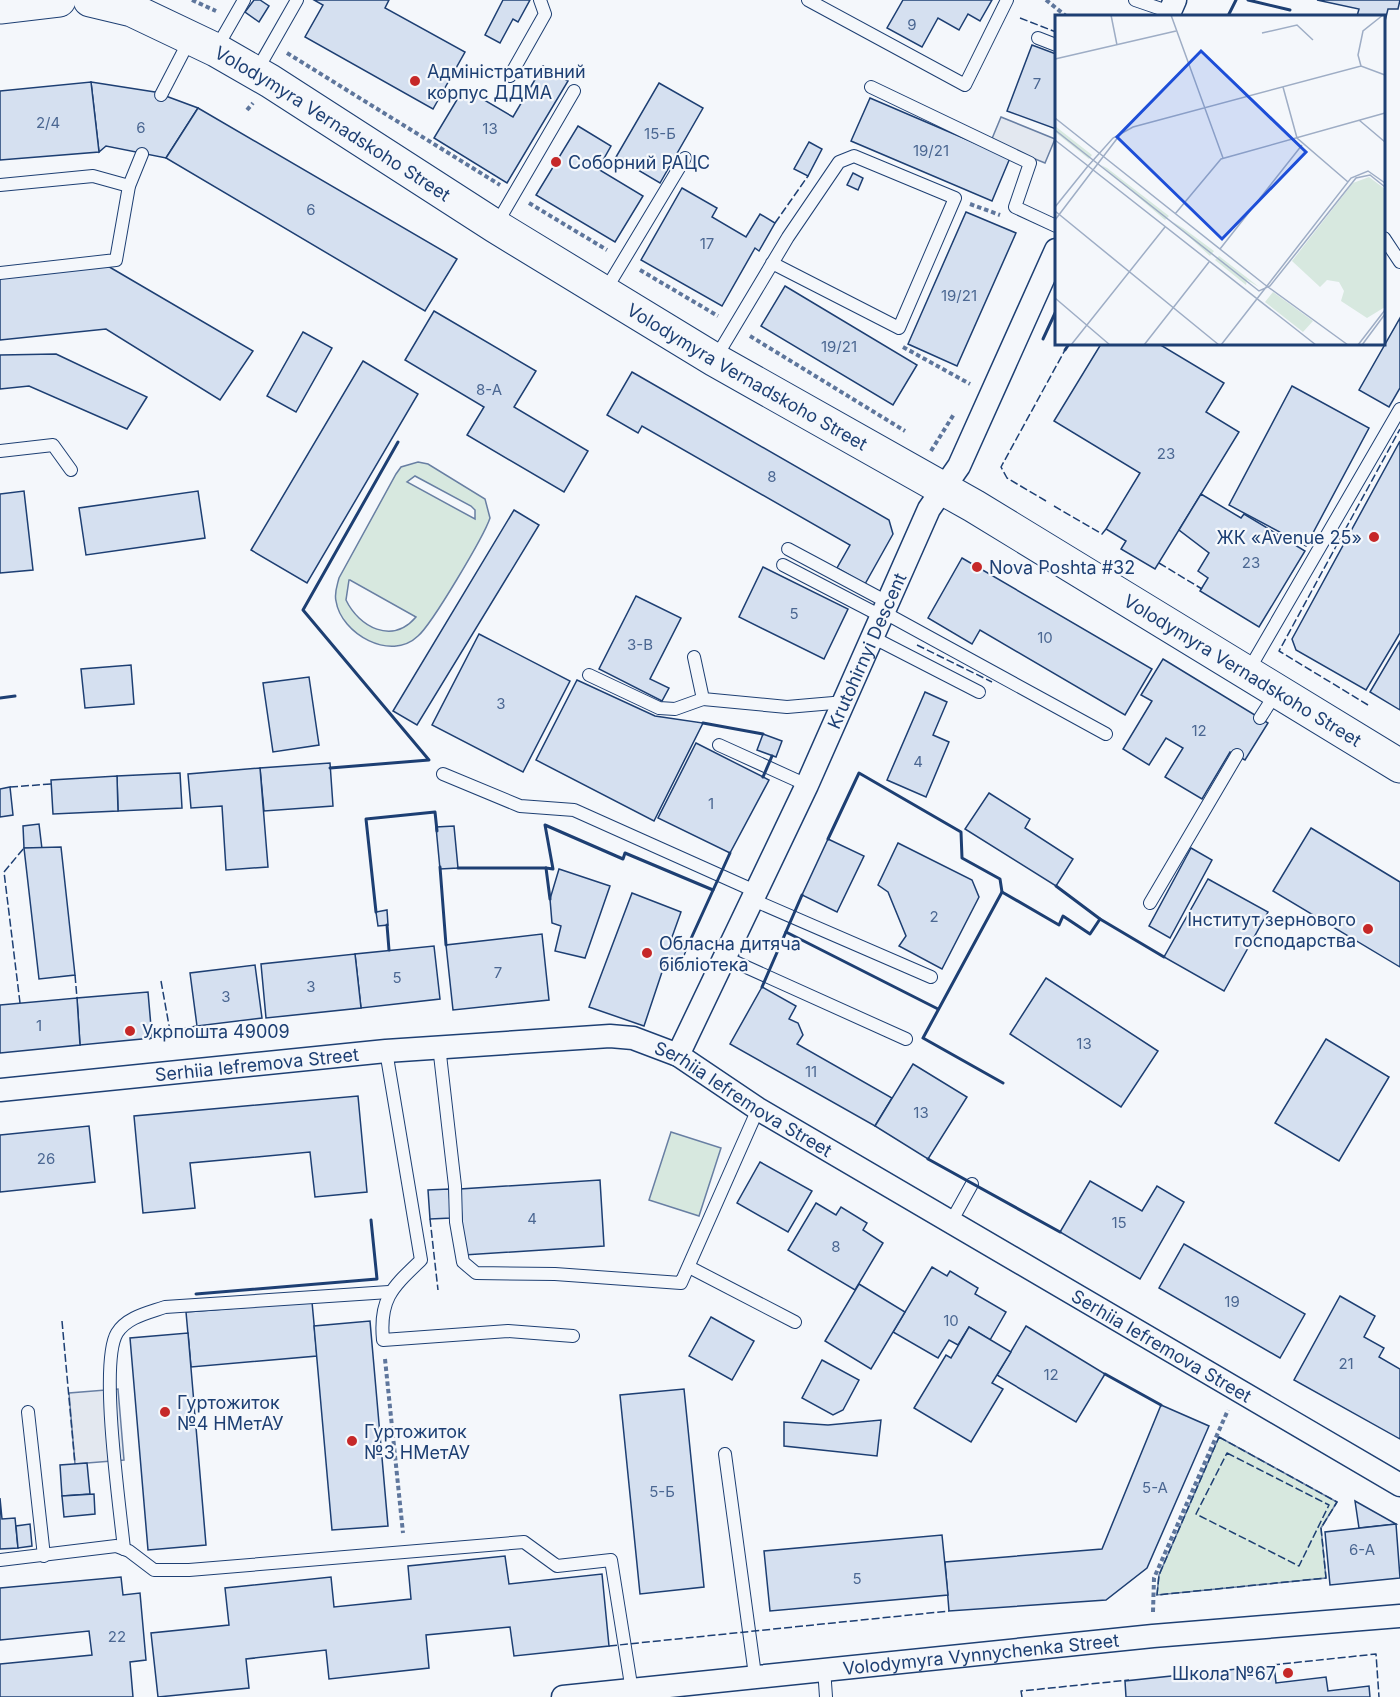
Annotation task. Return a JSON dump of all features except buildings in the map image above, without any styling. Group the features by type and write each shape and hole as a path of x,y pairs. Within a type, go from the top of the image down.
{"street":[{"path":"0,7 59,0"},
{"name":"Volodymyra Vernadskoho Street","path":"90,0 132,10 203,44 255,73 495,226 715,360 944,489 1246,674 1268,705 1400,766"},
{"name":"Krutohirnyi Descent","path":"678,1055 807,785 883,618 929,509 958,466 1055,252"},
{"name":"Serhiia Iefremova Street","path":"0,1090 439,1046 610,1036 633,1038 678,1055 758,1109 1400,1485"},
{"name":"Volodymyra Vynnychenka Street","path":"563,1697 755,1675 1153,1636 1400,1616"}],"lane":[{"path":"161,95 203,44 233,19 244,0"},
{"path":"255,73 297,0"},
{"path":"510,76 545,14 540,0"},
{"path":"808,0 965,85 1007,0"},
{"path":"1135,0 1171,9"},
{"path":"1038,38 1055,45"},
{"path":"872,87 1030,163 1015,207 1055,226"},
{"path":"495,226 516,195 574,91"},
{"path":"0,273 116,260 129,186 142,154"},
{"path":"715,360 772,263 839,162 854,156 956,198 898,328 772,263"},
{"path":"604,292 686,158"},
{"path":"0,185 93,176 129,186"},
{"path":"1385,242 1391,253 1400,262"},
{"path":"1246,674 1400,410"},
{"path":"0,451 53,445 70,470"},
{"path":"788,549 979,692"},
{"path":"783,566 1106,734"},
{"path":"694,657 703,699"},
{"path":"589,675 659,708 675,709 703,699 787,707 845,702"},
{"path":"719,745 807,785"},
{"path":"1150,903 1237,755"},
{"path":"443,774 520,806 574,810 931,977"},
{"path":"724,957 906,1039"},
{"path":"439,1046 455,1186 456,1222 463,1262 476,1273 555,1274 681,1283 758,1109"},
{"path":"386,1051 421,1260 389,1292 381,1323 383,1340 508,1331 573,1336"},
{"path":"951,1222 972,1184"},
{"path":"689,1267 795,1322"},
{"path":"124,1549 108,1377 117,1334 133,1317 165,1307 389,1292"},
{"path":"28,1412 44,1556"},
{"path":"725,1454 755,1675"},
{"path":"0,1560 116,1546 154,1570 524,1542 557,1566 611,1560 632,1690"},
{"path":"824,1668 826,1697"}],"path":[{"path":"192,0 233,19"},
{"path":"1046,0 1065,15"},
{"path":"273,44 516,195 914,436"},
{"path":"968,203 1001,216"},
{"path":"898,328 894,342 971,385"},
{"path":"923,442 933,448"},
{"path":"383,1340 406,1552"},
{"path":"1153,1636 1154,1578 1237,1390"}],"shaded area":[{"path":"1001,117 1055,139 1045,163 991,141"},
{"path":"418,462 428,464 485,499 490,518 457,579 425,628 407,643 394,646 369,641 357,633 340,613 335,595 339,578 401,467","holes":["415,476 471,506 475,510 475,519 407,482","350,580 416,617 397,630 387,631 368,625 359,618 346,600"]},
{"path":"671,1132 721,1148 699,1216 649,1200"},
{"path":"118,1389 124,1460 75,1464 69,1393"},
{"path":"1219,1437 1337,1502 1321,1528 1326,1578 1157,1595 1159,1575"}],"fence":[{"path":"1020,18 1055,32"},
{"path":"775,223 808,176"},
{"path":"1046,501 1007,478 1001,467 1065,350"},
{"path":"1368,705 1279,651 1400,429"},
{"path":"1054,506 1102,534 1106,529"},
{"path":"1159,563 1202,589"},
{"path":"917,645 992,682"},
{"path":"10,787 51,784"},
{"path":"20,1003 4,872 24,848"},
{"path":"75,975 77,998"},
{"path":"161,981 170,1031"},
{"path":"149,1039 170,1031 197,1026"},
{"path":"430,1219 438,1290"},
{"path":"62,1321 75,1464"},
{"path":"1219,1437 1337,1502 1321,1528 1326,1578 1157,1595 1159,1575 1219,1437"},
{"path":"1227,1453 1329,1505 1299,1566 1196,1514 1227,1453"},
{"path":"609,1646 949,1611"},
{"path":"1272,1665 1376,1654 1379,1697"},
{"path":"1022,1697 1021,1691 1129,1680"}],"wall":[{"path":"1228,15 1236,0"},
{"path":"1248,0 1290,10"},
{"path":"1043,339 1055,313"},
{"path":"1065,350 1068,345"},
{"path":"330,768 429,760 303,610 398,442"},
{"path":"0,698 15,696"},
{"path":"703,723 763,734"},
{"path":"763,777 772,756"},
{"path":"828,839 859,773 961,832 962,858 1000,879 1002,892 923,1038 1003,1083"},
{"path":"376,912 366,819 435,812 437,831"},
{"path":"546,868 553,869 545,825 623,859 625,853 713,890"},
{"path":"689,943 730,853"},
{"path":"440,867 446,945"},
{"path":"458,868 546,868 550,899"},
{"path":"1056,886 1100,919 1164,957"},
{"path":"1002,892 1059,925 1063,916 1090,934 1100,919"},
{"path":"762,987 802,895"},
{"path":"387,925 389,950"},
{"path":"786,932 938,1009"},
{"path":"928,1159 1060,1232"},
{"path":"196,1294 377,1279 371,1220"},
{"path":"1105,1374 1161,1405"}],"place":[{"name":"Адміністративний корпус ДДМА","path":"415,81"},
{"name":"Соборний РАЦС","path":"556,162"},
{"name":"ЖК «Avenue 25»","path":"1374,537"},
{"name":"Nova Poshta #32","path":"977,567"},
{"name":"Інститут зернового господарства","path":"1368,929"},
{"name":"Обласна дитяча бібліотека","path":"647,953"},
{"name":"Укрпошта 49009","path":"130,1031"},
{"name":"Гуртожиток №4 НМетАУ","path":"165,1412"},
{"name":"Гуртожиток №3 НМетАУ","path":"352,1441"},
{"name":"Школа №67","path":"1288,1673"}]}
